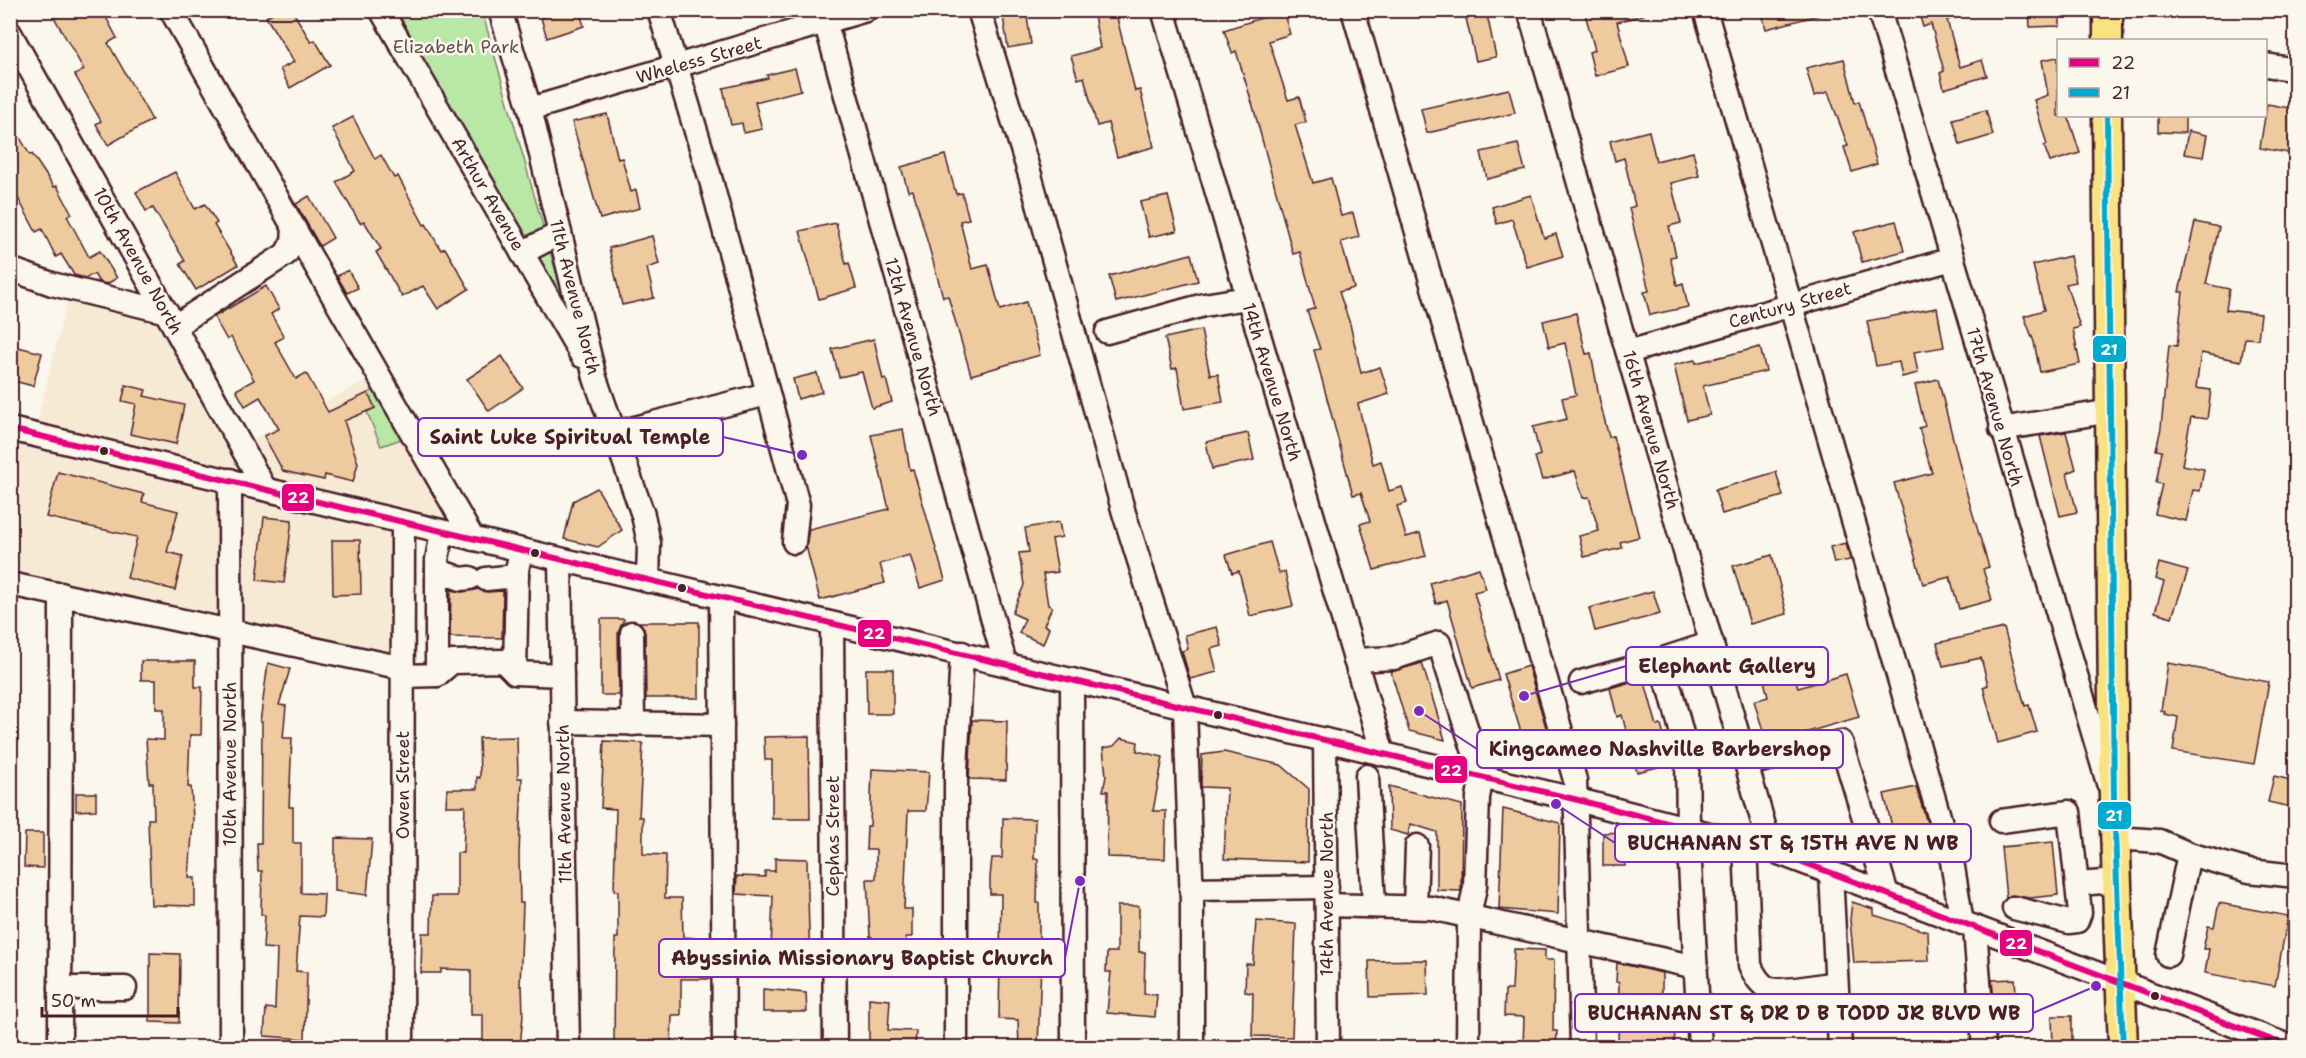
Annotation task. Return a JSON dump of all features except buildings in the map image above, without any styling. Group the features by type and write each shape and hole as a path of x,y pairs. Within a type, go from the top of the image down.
{"main road":[{"path":"2108,10 2112,39"},
{"path":"2107,117 2115,802 2123,1047"}],"street":[{"path":"171,10 473,539"},
{"name":"Arthur Avenue","path":"381,10 595,378"},
{"name":"11th Avenue North","path":"500,10 530,109 595,378 643,515 649,543 648,581"},
{"path":"659,10 710,177 798,505 794,542"},
{"name":"Wheless Street","path":"530,109 675,67 824,17 866,10"},
{"path":"979,10 1033,186 1124,513 1185,707 1191,889 1192,1047"},
{"name":"14th Avenue North","path":"1163,10 1383,754"},
{"path":"1353,10 1575,780 1577,939 1582,1047"},
{"name":"16th Avenue North","path":"1529,10 1772,850"},
{"path":"1705,10 1952,861 1969,925 1984,1047"},
{"name":"17th Avenue North","path":"1879,10 2001,429 2115,802"},
{"name":"12th Avenue North","path":"824,17 1005,663"},
{"name":"10th Avenue North","path":"10,33 265,489"},
{"path":"2267,65 2295,70"},
{"path":"10,268 52,284 171,319 286,254 293,242 294,228"},
{"path":"522,253 560,233"},
{"name":"Century Street","path":"1628,352 1952,259"},
{"path":"1107,332 1204,305 1247,298"},
{"path":"615,433 767,394"},
{"path":"2001,429 2111,411"},
{"path":"10,429 648,581 1005,663 1574,799 1772,850 2294,1047"},
{"name":"10th Avenue North","path":"230,480 231,1047"},
{"name":"Owen Street","path":"402,1047 404,523"},
{"path":"437,675 437,570 442,531"},
{"path":"515,673 517,576 521,551"},
{"name":"11th Avenue North","path":"560,560 568,1047"},
{"path":"437,570 461,579 517,576"},
{"path":"10,584 229,630 403,672 437,675 452,662 503,661 515,673 562,675"},
{"path":"60,1047 61,594"},
{"path":"721,598 724,1047"},
{"name":"Cephas Street","path":"832,624 835,1047"},
{"path":"632,633 633,724"},
{"path":"1355,660 1394,658 1439,643 1482,777 1478,797 1475,887 1469,917 1468,1047"},
{"path":"1581,682 1712,643"},
{"path":"956,1047 956,771 962,653"},
{"path":"1657,661 1671,692 1687,753 1688,828 1700,1047"},
{"path":"1072,680 1073,1047"},
{"path":"562,723 722,725"},
{"name":"14th Avenue North","path":"1325,740 1328,1047"},
{"path":"1747,764 1841,742 1887,894"},
{"path":"1367,776 1374,905"},
{"path":"2001,821 2069,812 2077,884 2079,913 2077,921 2069,922 2025,911 2025,947"},
{"path":"2116,838 2158,842 2189,854 2249,871 2295,876"},
{"path":"1745,843 1750,965 1755,976 1768,988 1784,989 1836,983"},
{"path":"1415,907 1417,846"},
{"path":"2168,955 2189,854"},
{"path":"1831,873 1840,1047"},
{"path":"2077,884 2118,881"},
{"path":"1191,889 1327,896 1374,905 1415,907 1577,939 1696,967"},
{"path":"60,988 125,988"}],"shaded area":[{"path":"70,288 167,312 241,445 379,374 473,539 404,523 403,668 11,584 11,429 34,434"}],"green space":[{"name":"Elizabeth Park","path":"397,11 482,11 571,325"},
{"path":"381,387 407,437 381,446 367,412 375,408 368,393"}],"transit line":[{"name":"21","path":"2107,117 2114,802 2123,1048"},
{"name":"22","path":"10,429 1574,799 1771,850 2293,1048"}],"place":[{"name":"Saint Luke Spiritual Temple","path":"802,455"},
{"name":"Elephant Gallery","path":"1524,696"},
{"name":"Kingcameo Nashville Barbershop","path":"1419,711"},
{"name":"BUCHANAN ST & 15TH AVE N WB","path":"1556,804"},
{"name":"Abyssinia Missionary Baptist Church","path":"1080,881"},
{"name":"BUCHANAN ST & DR D B TODD JR BLVD WB","path":"2096,986"}]}
